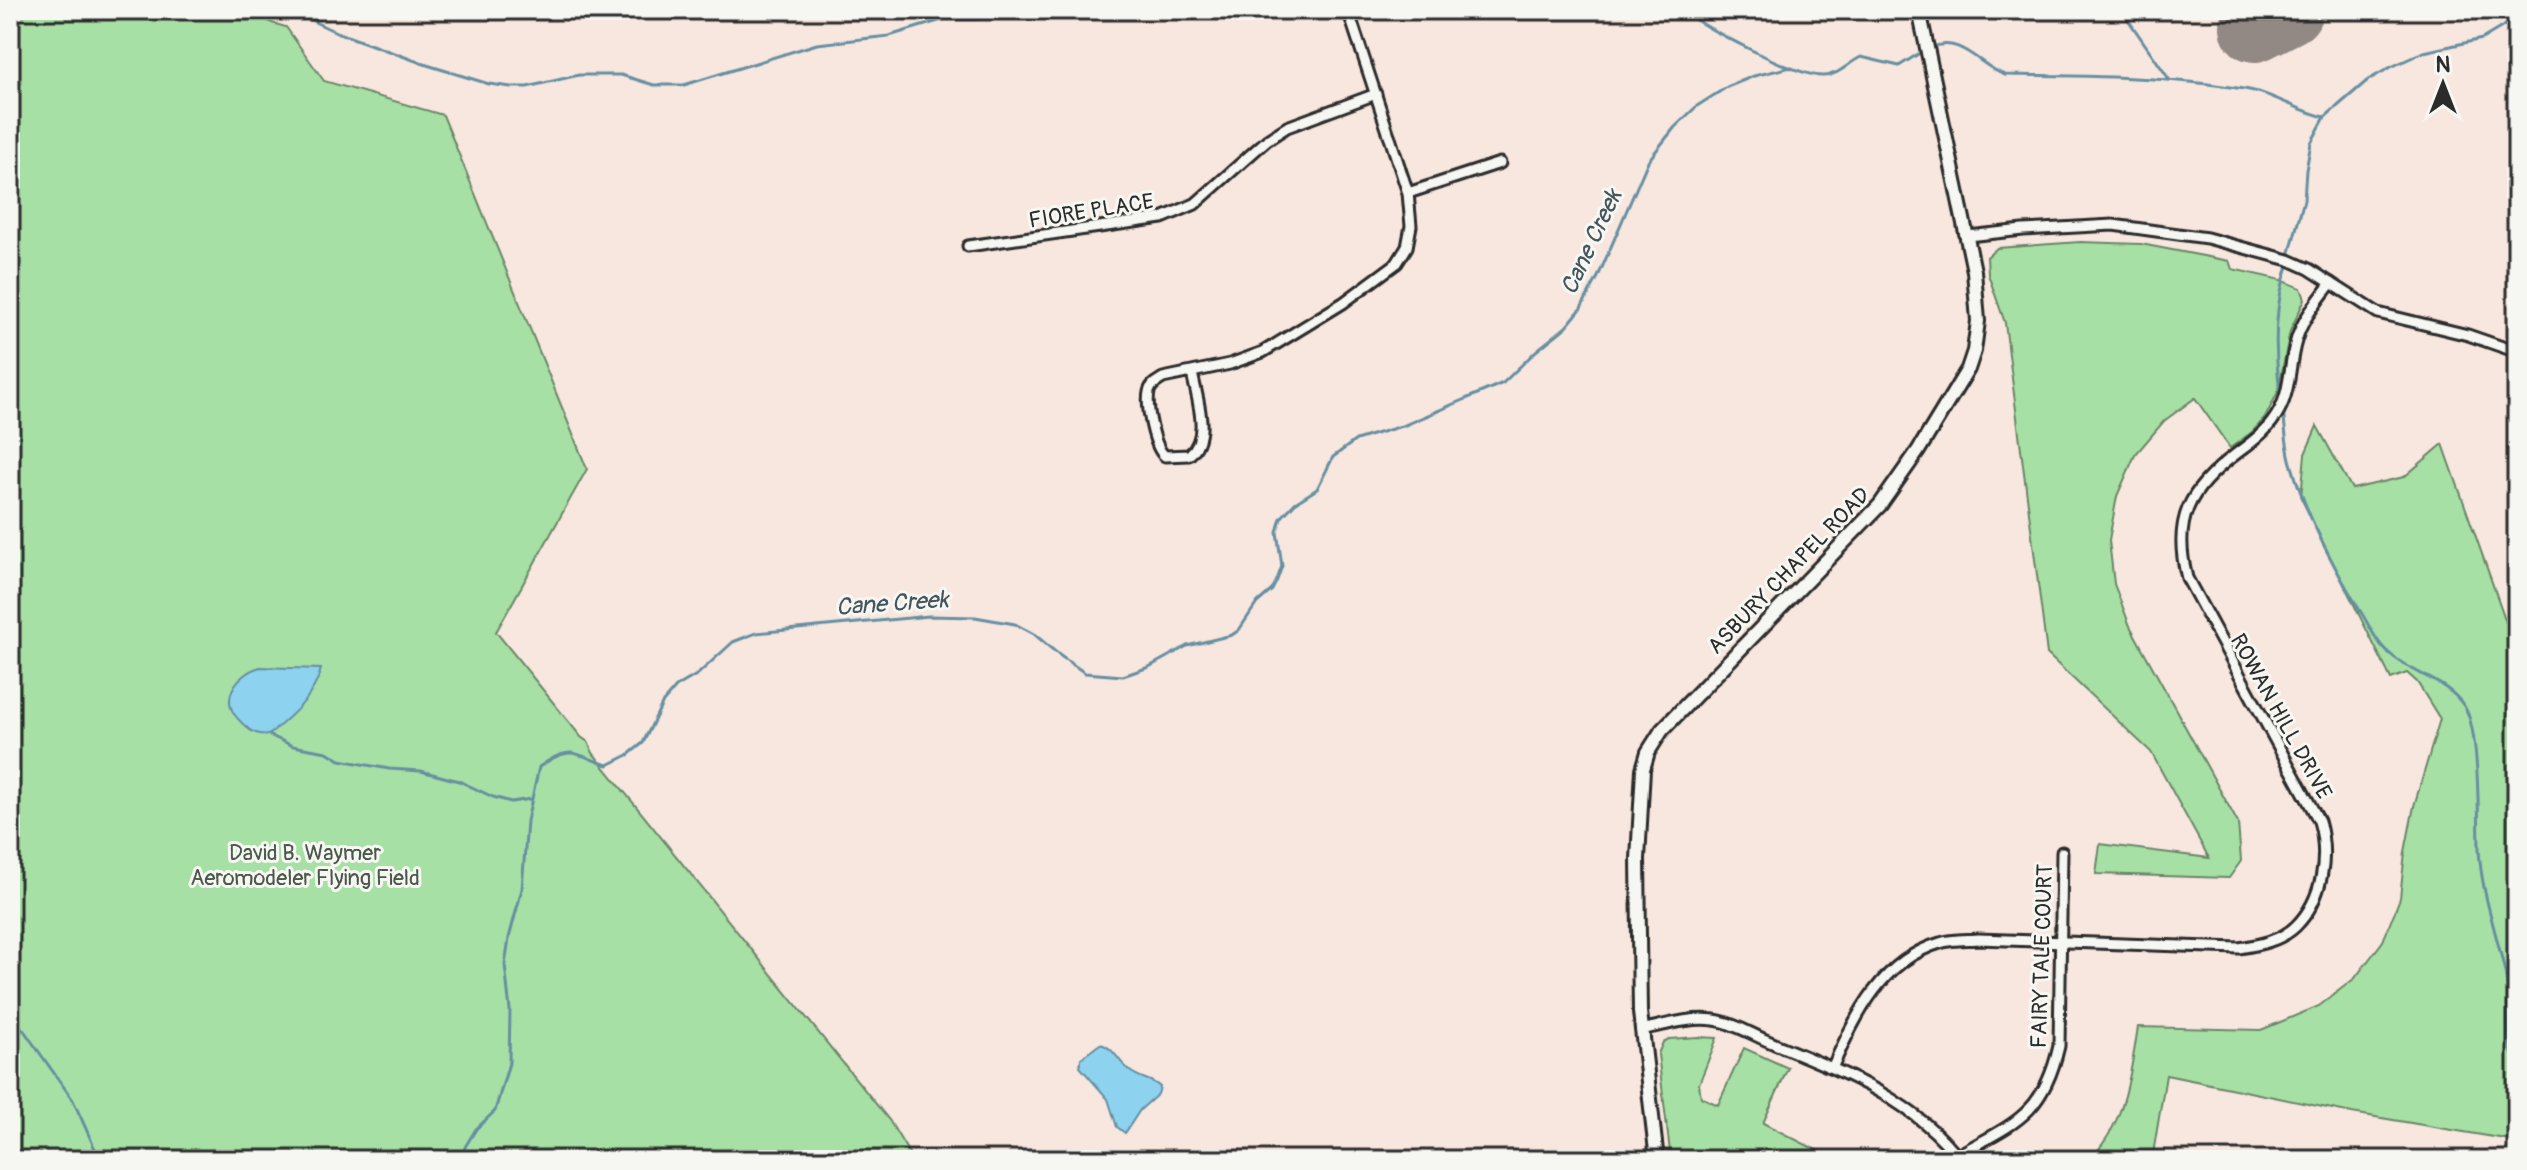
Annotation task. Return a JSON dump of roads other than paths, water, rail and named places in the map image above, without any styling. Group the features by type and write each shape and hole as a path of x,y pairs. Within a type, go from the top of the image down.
{"main road":[{"name":"ASBURY CHAPEL ROAD","path":"1657,1160 1641,1030 1638,962 1640,785 1648,752 1662,730 1880,505 1948,405 1968,369 1977,336 1976,287 1968,236 1920,16"}],"street":[{"path":"1192,372 1201,423 1200,442 1189,455 1165,456 1156,444 1149,394 1155,382 1163,378 1245,360 1263,352 1343,303 1397,263 1410,237 1408,193 1348,10"},
{"name":"FIORE PLACE","path":"968,246 1136,224 1184,210 1211,191 1267,140 1287,127 1376,94"},
{"path":"1408,193 1500,163"},
{"path":"1968,236 2085,225 2151,229 2207,238 2289,260 2378,313 2468,335 2517,352"},
{"name":"ROWAN HILL DRIVE","path":"1832,1068 1860,1007 1881,982 1911,957 1941,942 1978,939 2239,948 2264,944 2296,927 2318,890 2324,863 2324,838 2319,821 2187,578 2180,540 2182,520 2197,490 2209,475 2259,436 2286,399 2296,339 2331,283"},
{"name":"FAIRY TALE COURT","path":"1958,1158 2015,1123 2038,1101 2053,1075 2059,1046 2062,852"},
{"path":"1641,1030 1695,1019 1718,1020 1832,1068 1900,1102 1942,1138 1958,1158"}],"water":[{"path":"260,667 321,669 307,698 269,735 250,730 230,705 237,682 251,670"},
{"path":"1100,1044 1109,1048 1130,1071 1160,1087 1158,1094 1140,1110 1125,1133 1117,1127 1108,1099 1080,1067 1081,1058"}],"waterway":[{"path":"289,10 336,32 427,65 489,84 511,87 527,87 579,75 621,75 654,85 684,85 817,44 889,36 945,19 976,19 1002,10"},
{"path":"1681,10 1751,50 1810,74 1833,74 1861,57 1899,66 1923,51"},
{"path":"2125,10 2129,21 2169,79"},
{"path":"2290,252 2304,200 2311,143 2325,117 2368,80 2391,67 2424,52 2482,39 2517,18"},
{"path":"1930,48 1941,45 1960,48 2005,75 2185,81 2255,91 2325,117"},
{"name":"Cane Creek","path":"462,1160 465,1147 476,1129 495,1111 509,1063 510,1010 505,965 522,889 527,821 539,767 566,753 608,765 628,755 643,743 663,702 676,687 698,674 733,642 756,633 929,616 975,617 1015,624 1034,634 1085,673 1123,676 1149,667 1187,646 1232,635 1239,630 1257,603 1272,590 1277,580 1282,566 1277,532 1281,518 1295,503 1317,489 1333,457 1356,440 1405,425 1503,383 1566,327 1580,310 1598,277 1648,161 1675,127 1697,106 1727,87 1754,76 1791,67"},
{"path":"2281,397 2276,331 2288,266"},
{"path":"2283,409 2289,456 2304,501 2329,556 2373,633 2385,650 2399,661 2439,683 2457,697 2469,718 2476,753 2480,865 2505,972 2508,1030 2517,1067"},
{"path":"269,735 293,746 327,752 340,760 421,771 459,781 511,802 531,799"},
{"path":"10,1015 73,1100 100,1160"}],"park label":[{"name":"David B. Waymer Aeromodeler Flying Field","path":"305,864"}]}
